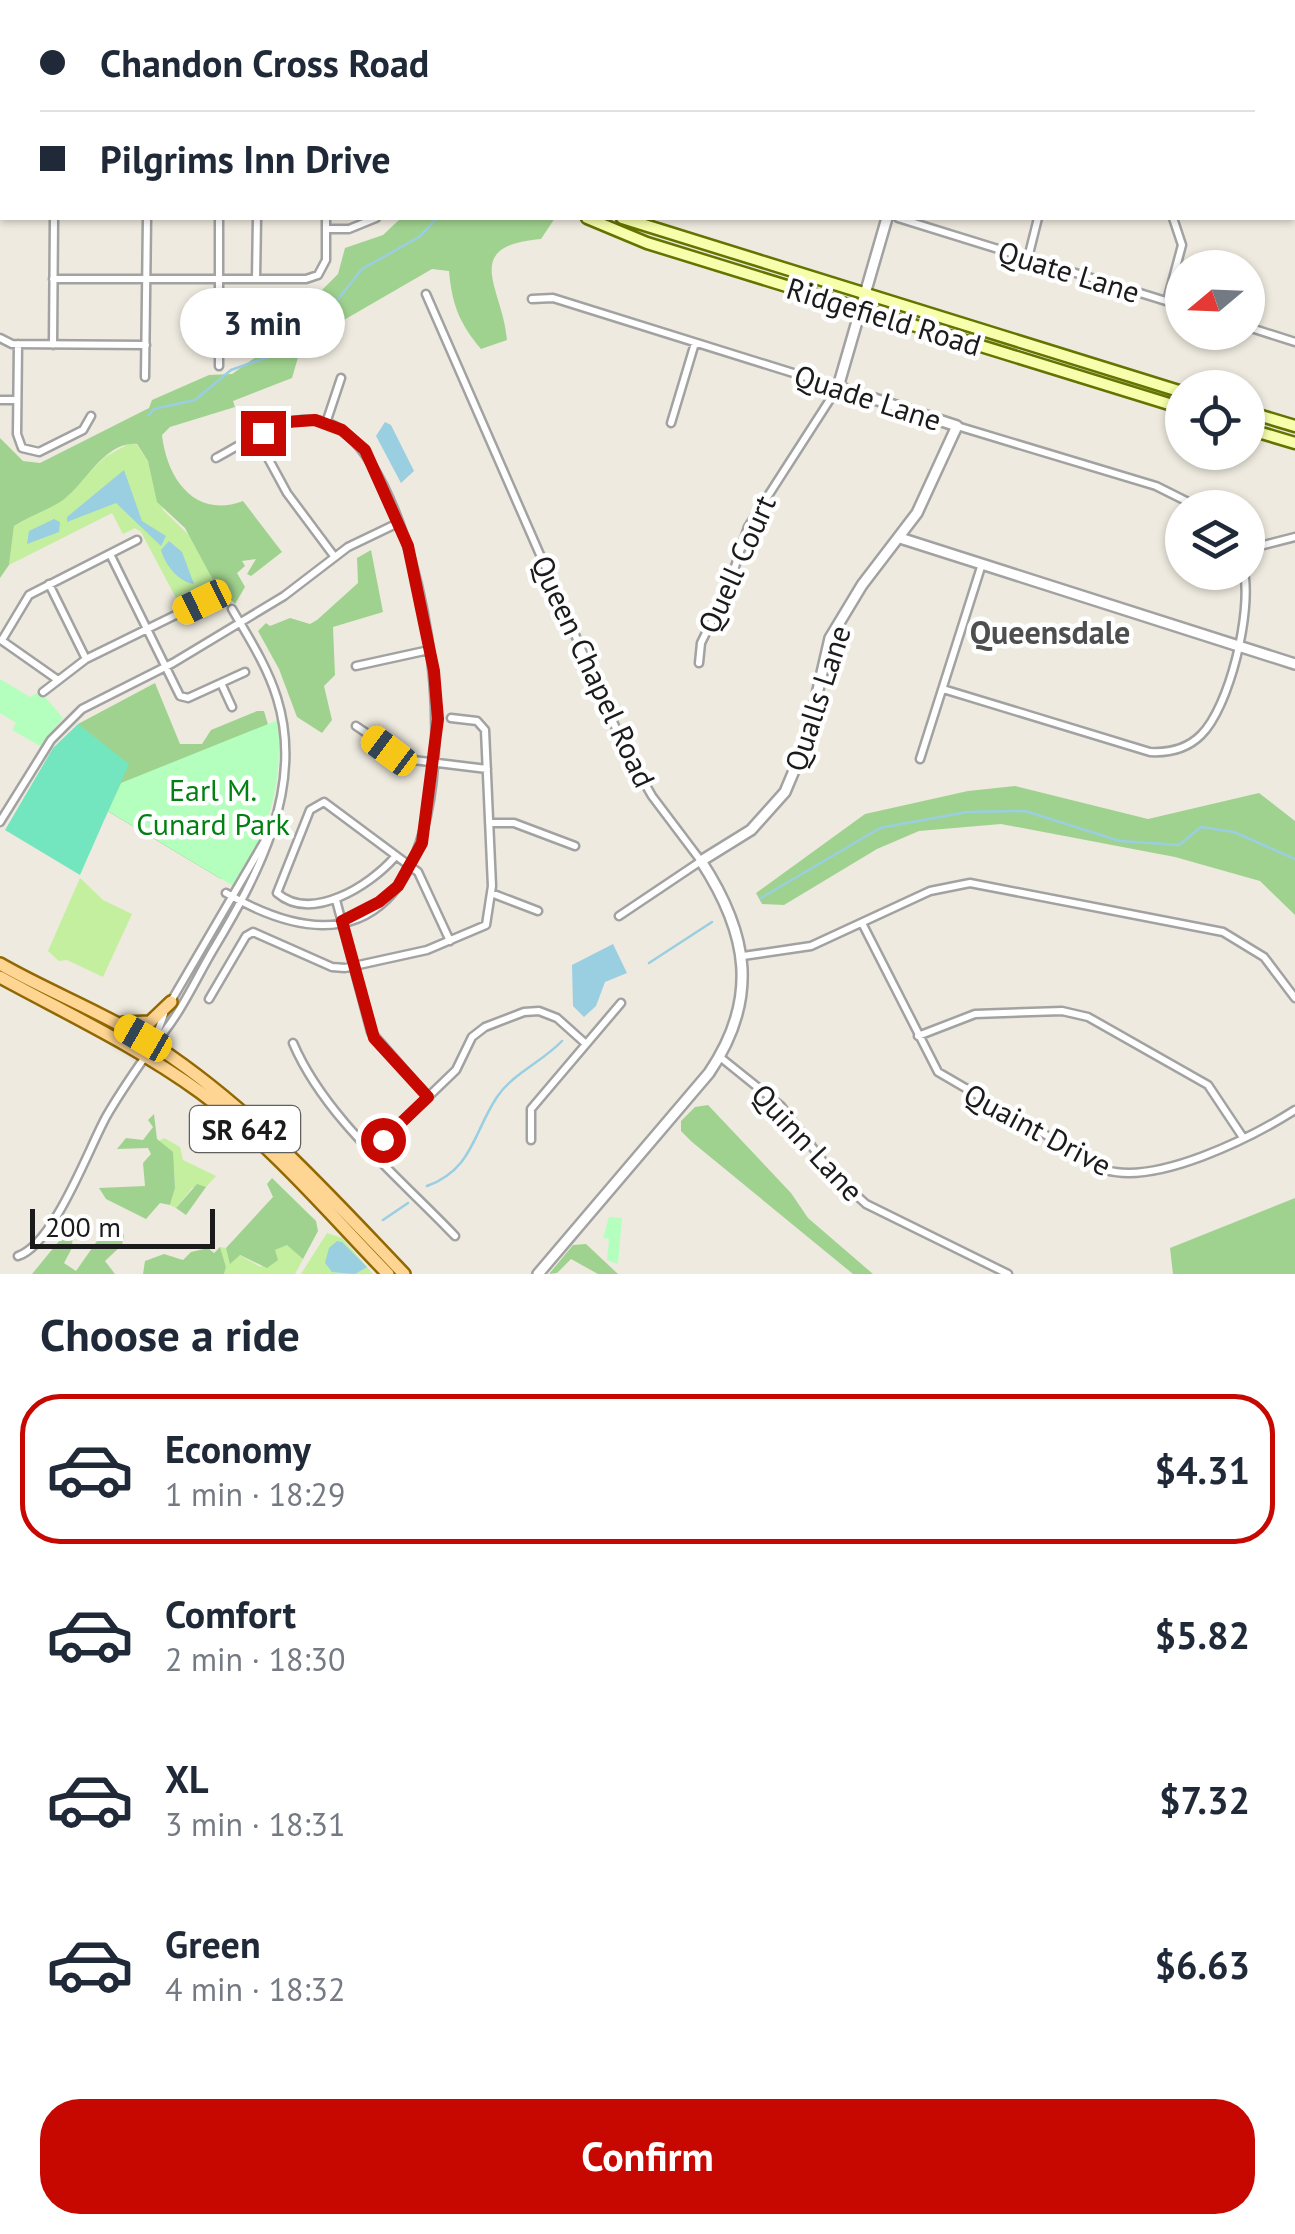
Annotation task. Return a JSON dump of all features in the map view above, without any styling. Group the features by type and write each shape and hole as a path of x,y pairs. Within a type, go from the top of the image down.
{"main road":[{"name":"Ridgefield Road","path":"592,220 647,243 1165,403"},
{"name":"Ridgefield Road","path":"628,220 1165,387"},
{"path":"1265,417 1295,426"},
{"path":"1265,434 1295,444"},
{"name":"SR 642","path":"0,964 111,1020 253,1136 388,1274"},
{"path":"1,978 76,1010 149,1051"},
{"path":"111,1020 145,1024 170,1002"},
{"name":"SR 642","path":"149,1051 248,1116 404,1274"}],"street":[{"path":"53,344 54,220"},
{"path":"146,220 146,377"},
{"path":"219,220 219,366"},
{"path":"256,220 256,279"},
{"path":"54,279 219,280 318,275 326,260 326,220"},
{"path":"326,229 349,229 371,220"},
{"name":"Quell Court","path":"699,662 701,643 728,588 751,522 838,386 886,220"},
{"name":"Quate Lane","path":"904,220 1165,301"},
{"path":"1028,258 1038,220"},
{"path":"1174,220 1181,250"},
{"name":"Queen Chapel Road","path":"426,294 625,749 652,796 701,860 728,904 743,956 738,1014 720,1057 538,1274"},
{"name":"Quade Lane","path":"532,300 553,298 1165,490"},
{"path":"1265,332 1295,342"},
{"path":"0,338 18,344 146,345"},
{"path":"671,423 695,343"},
{"path":"18,344 19,443 32,452 83,430 92,416"},
{"path":"326,423 341,378"},
{"path":"0,400 17,400"},
{"path":"216,458 296,420 326,423 347,433 365,450 408,546 438,702 426,830 412,867 379,902 342,921 285,921 230,895"},
{"name":"Qualls Lane","path":"619,916 751,830 786,792 806,742 830,638 928,492 957,426"},
{"path":"256,436 293,503 334,556"},
{"path":"0,822 70,719 114,689 166,666 240,623 294,590 334,556 398,522"},
{"path":"1265,544 1295,537"},
{"path":"900,538 981,567 1295,664"},
{"path":"58,680 1,640 29,595 138,540"},
{"path":"110,554 183,698 245,672"},
{"path":"920,759 981,567"},
{"path":"49,584 86,659"},
{"path":"942,689 1162,753 1189,744 1208,727 1238,648 1247,608 1246,590"},
{"path":"43,692 86,659 202,602"},
{"path":"18,1256 28,1251 68,1197 104,1120 162,1037 266,854 284,775 283,722 267,670 232,609"},
{"path":"356,666 429,650"},
{"path":"221,683 232,707"},
{"path":"209,999 246,936 254,932 332,967 354,966 450,941 486,924 492,893 483,726 452,718"},
{"path":"356,726 397,756 487,769"},
{"path":"394,858 336,900 302,900 277,893 315,804 334,807 394,858 412,867 426,885 450,941"},
{"path":"149,1051 153,1032 274,822"},
{"path":"490,823 514,823 575,846"},
{"path":"743,956 811,946 943,887 970,883 1222,932 1264,956 1295,998"},
{"path":"492,893 538,910"},
{"path":"336,900 374,1038 428,1097"},
{"name":"Quaint Drive","path":"862,923 931,1062 952,1084 1106,1170 1157,1173 1295,1110"},
{"path":"531,1140 531,1108 620,1003"},
{"path":"373,1150 458,1067 476,1033 524,1012 548,1014 586,1044"},
{"path":"918,1036 975,1014 1062,1012 1088,1017 1208,1085 1242,1136"},
{"path":"294,1043 310,1075 373,1150 455,1236"},
{"name":"Quinn Lane","path":"720,1057 792,1118 832,1173 866,1204 1008,1274"}],"green space":[{"path":"399,220 554,220 541,239 516,243 501,250 493,260 494,287 507,340 481,349 458,313 449,271 432,269 318,335 320,339 299,354 292,378 233,401 235,407 170,427 162,435 170,467 187,492 211,505 243,501 282,552 251,576 247,574 256,559 242,561 245,566 237,573 245,587 235,604 213,580 185,528 157,502 148,461 137,444 115,449 63,500 14,526 9,565 0,578 0,438 23,461 40,463 149,408 152,400 209,375 232,374 298,327 301,311 338,274 345,248 383,235"},
{"path":"130,443 136,444 148,461 163,510 194,540 213,580 176,598 141,532 135,528 123,534 112,513 9,565 14,526 62,500 105,457"},
{"path":"371,550 383,612 333,627 335,675 324,686 332,720 322,733 297,717 279,669 258,631 266,623 270,626 290,618 310,624 317,620 358,583 357,558"},
{"path":"0,679 30,697 40,691 63,718 40,746 12,730 16,723 0,713"},
{"path":"155,683 180,744 202,744 211,730 264,711 271,735 221,879 104,809 78,724"},
{"name":"Earl M. Cunard Park","path":"278,720 278,767 271,808 257,846 235,887 108,811 121,783"},
{"path":"78,724 129,764 80,875 5,830 53,748"},
{"path":"1015,786 1148,819 1259,793 1295,821 1295,915 1260,881 1175,857 1001,824 919,831 877,849 784,905 762,904 756,893 865,814 968,791"},
{"path":"80,878 103,900 132,914 103,977 67,960 59,961 48,951"},
{"path":"708,1105 791,1193 808,1218 873,1274 853,1274 681,1131 681,1121 695,1107"},
{"path":"154,1114 157,1139 173,1152 175,1188 170,1205 160,1203 146,1219 106,1199 99,1188 145,1186 143,1163 151,1154 148,1148 117,1149 126,1138 143,1140 153,1127 148,1120"},
{"path":"164,1138 180,1147 183,1160 216,1176 206,1187 192,1188 176,1208 170,1205 175,1180 172,1162 159,1141"},
{"path":"272,1178 316,1221 318,1231 303,1259 287,1245 275,1250 278,1260 267,1268 240,1255 230,1264 226,1248 273,1197 267,1184"},
{"path":"197,1184 206,1187 186,1215 176,1208"},
{"path":"1295,1198 1295,1274 1173,1274 1170,1248"},
{"path":"609,1217 622,1218 618,1264 607,1260 609,1239 603,1238"},
{"path":"111,1221 124,1235 122,1245 105,1261 115,1274 32,1274 73,1224 72,1248 64,1263 76,1271"},
{"path":"327,1233 342,1238 373,1274 301,1274"},
{"path":"287,1244 303,1259 295,1274 224,1274 226,1267 220,1247 226,1248 231,1263 239,1255 261,1267 275,1250"},
{"path":"586,1244 618,1274 598,1274 571,1259 557,1273 549,1274 573,1245"},
{"path":"220,1247 226,1267 224,1274 143,1274 145,1261 164,1254 183,1260 191,1252 208,1248 214,1253"}],"water":[{"path":"385,422 391,425 414,471 401,483 376,436"},
{"path":"124,470 142,521 166,536 161,546 116,503 67,522 67,517"},
{"path":"54,519 60,522 59,532 27,544 29,531"},
{"path":"169,541 182,552 194,584 173,572 166,561 161,550"},
{"path":"613,944 627,973 605,982 596,1006 584,1017 573,1006 572,965"},
{"path":"337,1241 367,1267 355,1274 332,1272 325,1263 329,1248"}],"waterway":[{"path":"149,415 154,409 195,400 231,370 282,352 312,323 320,322 362,269 419,237 435,220"},
{"path":"761,898 880,828 967,812 1025,811 1120,841 1179,845 1201,827 1234,832 1295,859"},
{"path":"649,963 712,922"},
{"path":"427,1186 442,1179 463,1160 503,1089 562,1041"},
{"path":"383,1220 408,1203"}],"district":[{"name":"Queensdale","path":"1050,632"}],"route":[{"path":"263,433 287,422 315,420 342,430 365,450 408,546 434,671 438,719 429,813 422,843 398,886 379,902 342,921 374,1038 428,1097 383,1140"}]}
